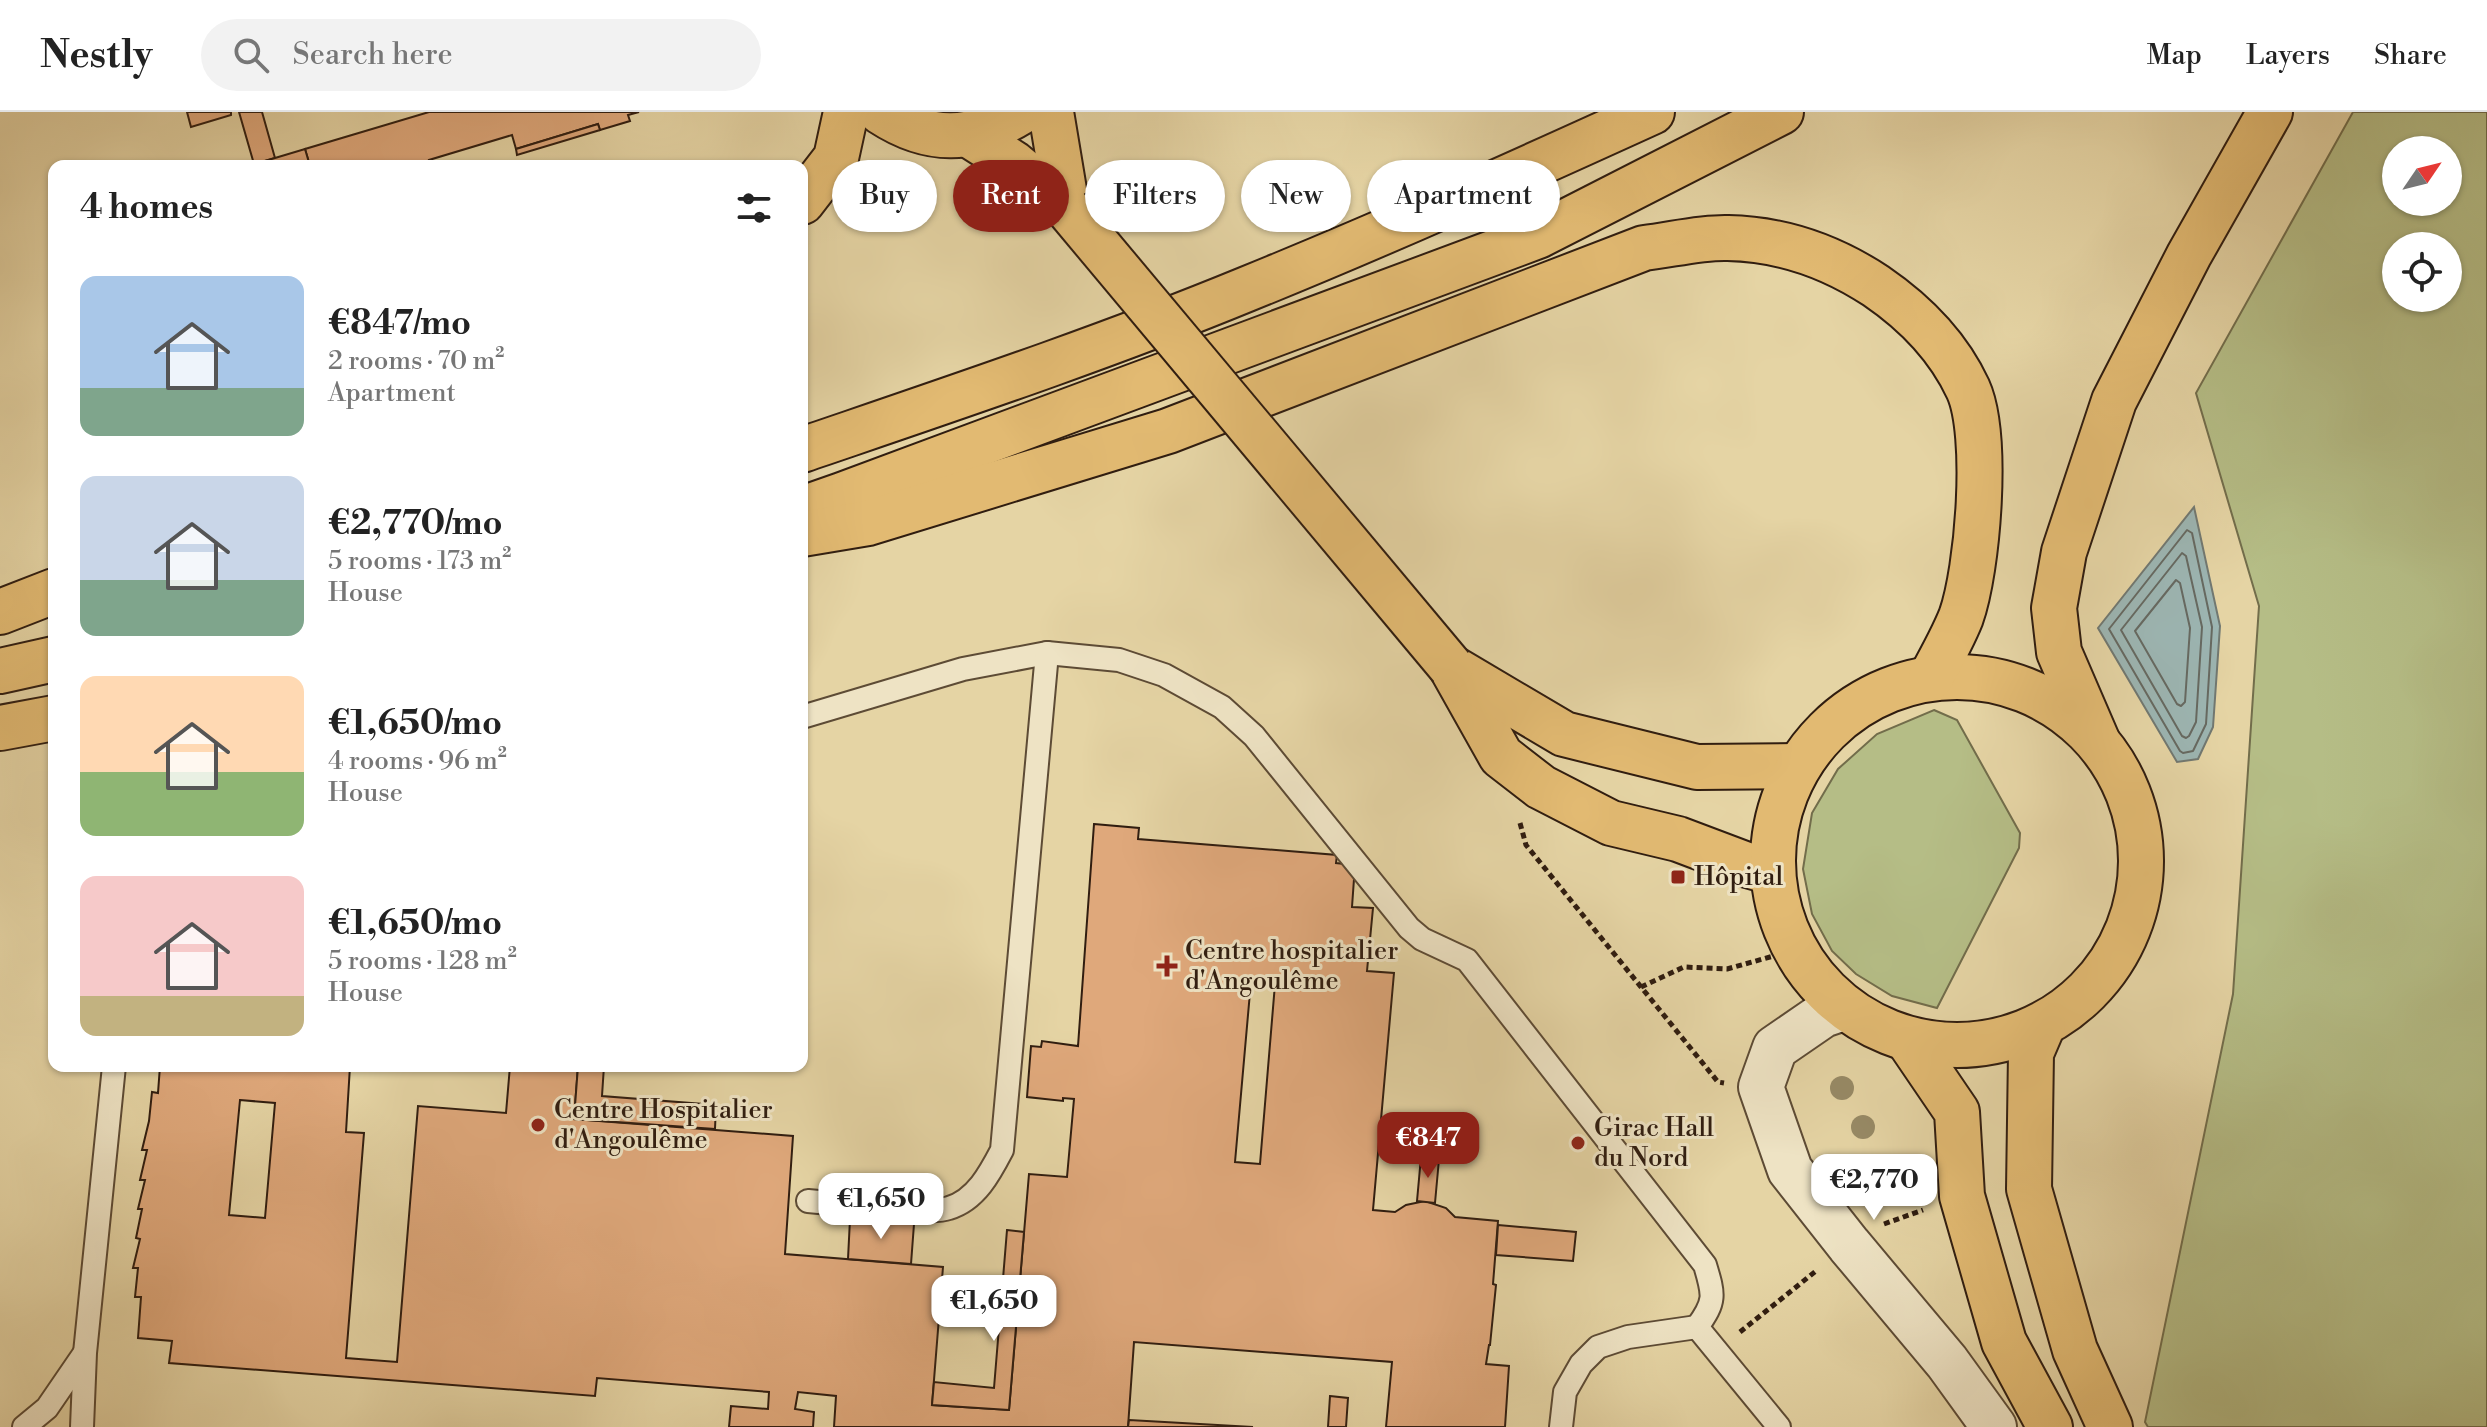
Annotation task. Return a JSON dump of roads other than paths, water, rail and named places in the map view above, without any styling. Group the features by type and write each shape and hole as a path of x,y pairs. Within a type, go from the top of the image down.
{"main road":[{"path":"808,194 836,158 846,112"},
{"path":"881,112 902,126 935,135 969,135 998,126 1021,112"},
{"path":"1051,112 1059,160"},
{"path":"808,448 1046,366 1245,290 1467,196 1652,112"},
{"path":"808,507 1538,236 1781,112"},
{"path":"2097,740 2050,701 1993,679 1931,677 1891,687 1854,706 1823,733 1798,766 1777,817 1772,872 1779,912 1795,950 1816,981 1844,1008 1874,1027 1908,1040 1969,1045 2000,1041 2043,1025 2087,993 2120,948 2139,896 2141,841 2127,787 2097,740 2059,652 2054,608 2064,552 2114,401 2189,255 2270,112"},
{"path":"969,135 1008,160"},
{"path":"1069,210 1451,667 1501,756 1541,787 1611,823 1678,839 1772,872"},
{"path":"808,533 868,523 1168,431 1644,248 1727,238 1789,245 1849,268 1901,303 1940,344 1969,391 1979,440 1979,504 1970,582 1961,616 1931,677"},
{"path":"0,612 48,593"},
{"path":"0,671 48,660"},
{"path":"1451,667 1564,734 1697,767 1798,766"},
{"path":"0,728 48,719"},
{"path":"2043,1025 2031,1053 2029,1189 2075,1350 2110,1427"},
{"path":"1908,1040 1957,1112 1962,1196 2004,1342 2050,1427"}],"street":[{"path":"1844,1008 1823,1015 1775,1048 1761,1087 1790,1170 1947,1362 1994,1427"}],"lane":[{"path":"808,1201 885,1208 949,1209 979,1188 1002,1150 1047,653"},
{"path":"808,715 963,669 1047,653 1119,660 1164,675 1222,707 1254,736 1409,928 1422,939 1467,960 1705,1265 1713,1292 1711,1308 1697,1327 1628,1337 1598,1347 1581,1364 1565,1392 1561,1427"},
{"path":"82,1427 85,1353 113,1072"},
{"path":"1697,1327 1779,1427"},
{"path":"24,1427 47,1408 85,1353"}],"water":[{"path":"2194,507 2220,626 2213,727 2198,759 2177,762 2098,628"}],"place":[{"name":"Hôpital","path":"1678,877"},
{"name":"Centre hospitalier d'Angoulême","path":"1167,966"},
{"name":"Centre Hospitalier d'Angoulême","path":"538,1125"},
{"name":"Girac Hall du Nord","path":"1578,1143"}]}
